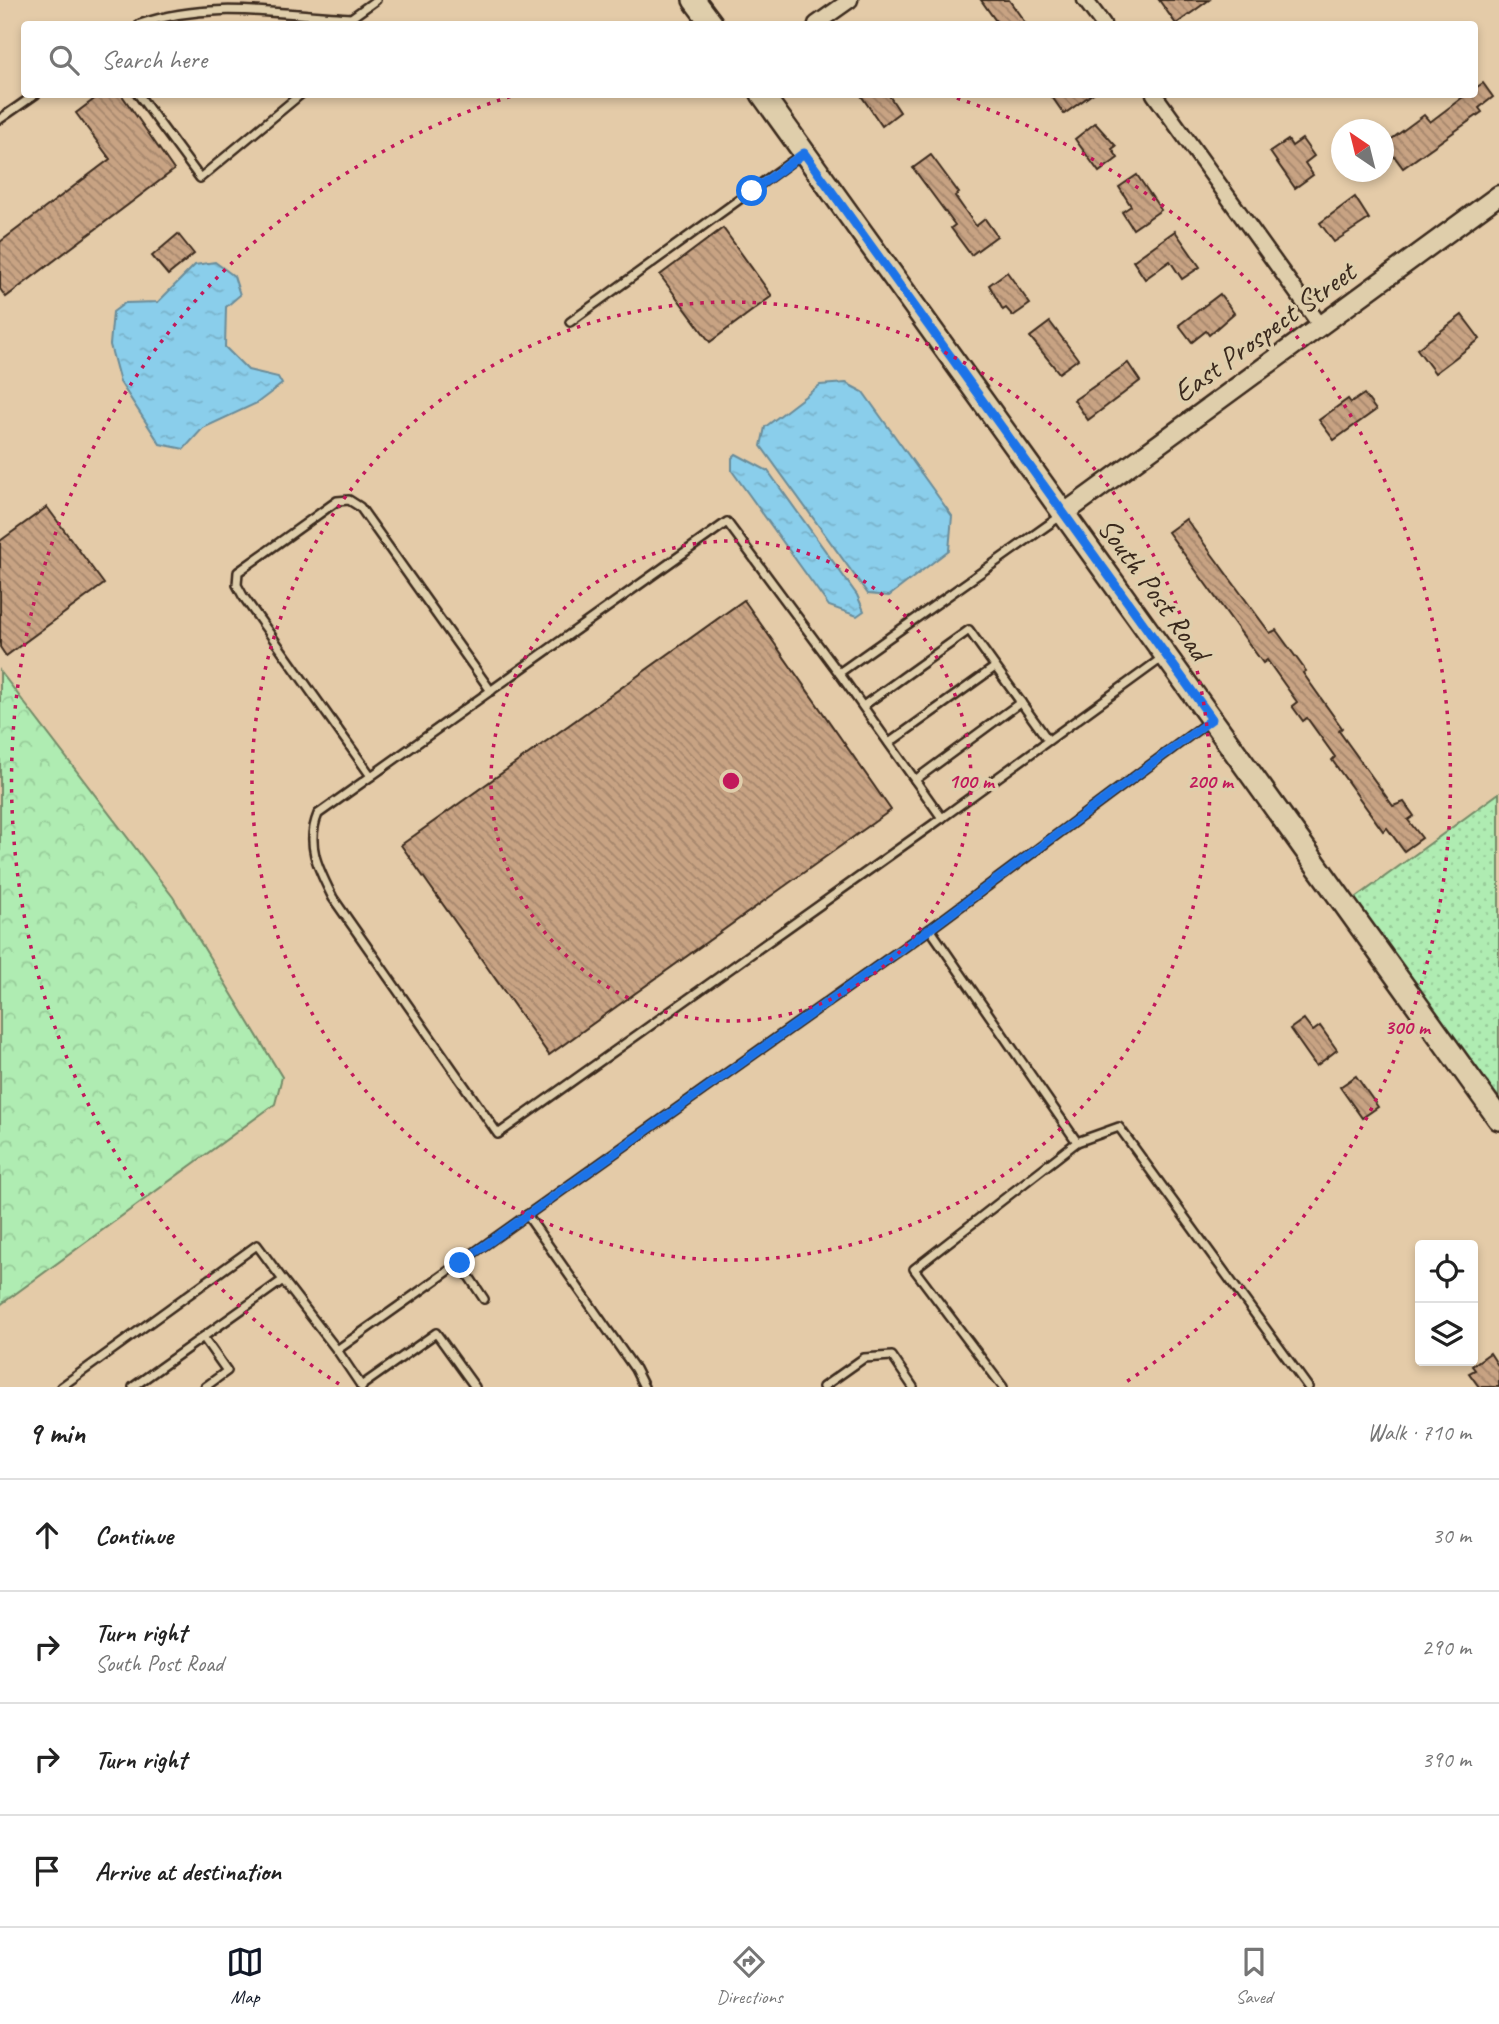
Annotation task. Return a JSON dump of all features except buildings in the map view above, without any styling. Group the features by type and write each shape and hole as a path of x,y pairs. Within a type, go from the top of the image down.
{"main road":[{"path":"694,0 710,21"},
{"name":"South Post Road","path":"765,98 1062,514 1496,1107"}],"street":[{"path":"820,21 850,0"},
{"path":"1085,0 1101,21"},
{"path":"1157,98 1320,325"},
{"name":"East Prospect Street","path":"1062,514 1499,195"}],"lane":[{"path":"148,21 172,12 229,8 351,21 376,0"},
{"path":"0,119 30,98"},
{"path":"141,98 200,178 296,98"},
{"path":"570,322 804,153"},
{"path":"371,776 237,585 238,572 304,524 337,501 349,500 360,507 491,691"},
{"path":"839,673 1062,514"},
{"path":"942,818 839,673 727,523 318,814 311,831 319,871 333,898 498,1134 942,818 1166,655"},
{"path":"863,706 969,630 1048,740"},
{"path":"889,743 995,667"},
{"path":"915,780 1021,702"},
{"path":"337,1350 930,929 1212,719"},
{"path":"930,929 1077,1142"},
{"path":"1003,1387 914,1269 1077,1142 1118,1127 1308,1387"},
{"path":"527,1215 635,1369 644,1387"},
{"path":"61,1387 257,1245 362,1386 436,1333 475,1387"},
{"path":"460,1263 484,1299"},
{"path":"133,1387 283,1280"},
{"path":"203,1337 227,1371 205,1387"},
{"path":"824,1387 864,1358 892,1356 913,1387"}],"green space":[{"path":"0,671 173,897 282,1077 275,1104 0,1305"},
{"path":"1499,793 1499,1101 1353,900"}],"water":[{"path":"215,262 234,276 240,295 226,307 225,347 248,370 278,377 282,384 257,403 203,428 184,449 160,444 120,382 110,345 113,312 125,303 158,302 195,265"},
{"path":"846,383 863,392 952,516 949,550 889,596 868,594 761,446 765,427 820,385"},
{"path":"736,454 768,471 857,595 864,611 857,616 829,606 732,471 732,458"}],"route":[{"path":"460,1263 930,929 1212,719 804,153 752,191"}]}
